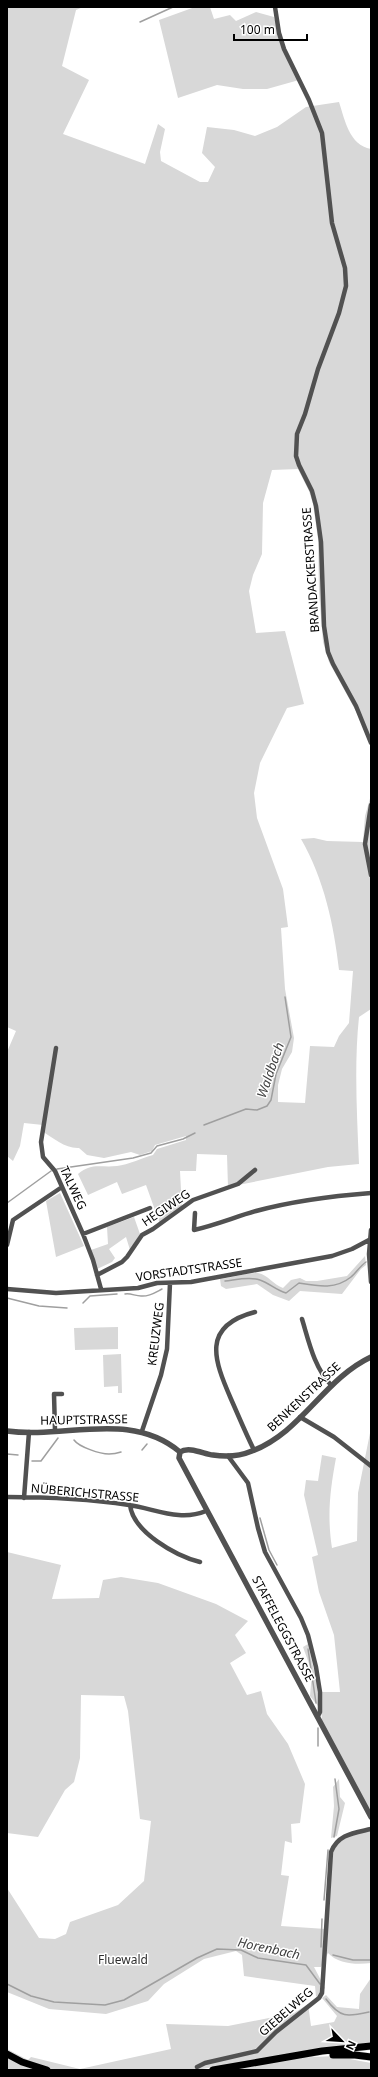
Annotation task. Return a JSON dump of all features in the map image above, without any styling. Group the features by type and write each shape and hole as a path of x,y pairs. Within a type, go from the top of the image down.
{"main road":[{"path":"214,2070 371,2046"},
{"path":"355,2055 371,2052"},
{"path":"7,2054 22,2062 47,2070"},
{"path":"307,2055 355,2055 371,2057"}],"street":[{"name":"BRANDACKERSTRASSE","path":"276,7 279,33 284,48 309,100 322,133 332,223 346,268 346,286 335,325 318,369 305,414 297,434 296,448 299,465 312,491 316,506 321,542 324,626 328,652 356,706 371,743"},
{"path":"371,805 365,844 371,875"},
{"name":"TALWEG","path":"56,1048 41,1142 43,1157 55,1171 83,1234 101,1289"},
{"name":"HEGIWEG","path":"97,1275 122,1262 140,1237 193,1200 238,1184 255,1170"},
{"path":"7,1245 13,1220 62,1187"},
{"path":"195,1213 194,1230 220,1224 256,1212 310,1199 371,1193"},
{"path":"83,1234 150,1208"},
{"path":"371,1230 369,1240 371,1282"},
{"name":"VORSTADTSTRASSE","path":"7,1289 56,1293 101,1289 138,1288 157,1283 191,1282 332,1256 352,1249 369,1240"},
{"name":"KREUZWEG","path":"142,1431 161,1375 167,1349 170,1283"},
{"path":"254,1450 221,1377 216,1360 215,1349 220,1334 227,1325 244,1315 255,1312"},
{"path":"302,1319 315,1360 322,1376 331,1385"},
{"name":"BENKENSTRASSE","path":"180,1452 186,1450 228,1456 254,1450 283,1433 331,1385 352,1367 371,1357"},
{"path":"55,1431 54,1394 62,1394"},
{"path":"300,1417 334,1437 371,1466"},
{"name":"HAUPTSTRASSE","path":"7,1431 29,1432 109,1428 142,1431 162,1439 180,1452"},
{"path":"24,1498 29,1432"},
{"name":"STAFFELEGGSTRASSE","path":"180,1452 179,1458 206,1511 318,1716 371,1817"},
{"path":"228,1456 248,1483 265,1552 301,1618 308,1635 316,1666 320,1692 320,1712 318,1716"},
{"name":"NÜBERICHSTRASSE","path":"7,1497 130,1505 182,1516 192,1516 206,1511"},
{"path":"130,1505 134,1520 167,1548 175,1554 200,1562"},
{"name":"GIEBELWEG","path":"197,2067 205,2063 257,2051 276,2032 319,1998 322,1993 331,1852 334,1844 343,1836 371,1829"}],"green space":[{"path":"7,7 83,7 76,10 62,66 89,80 63,134 145,164 158,124 165,129 160,152 161,161 200,182 208,182 215,167 202,153 207,127 234,130 255,136 277,127 306,107 339,102 346,124 353,137 364,147 371,149 371,734 369,735 329,662 323,642 319,592 318,539 313,504 309,491 298,469 272,470 263,503 262,554 253,575 249,591 256,633 285,631 304,704 287,708 260,763 254,793 257,818 283,889 288,927 281,928 285,989 294,1038 292,1052 282,1069 278,1085 278,1102 305,1103 310,1046 334,1047 339,1036 349,1023 353,971 339,970 327,903 316,870 301,839 314,838 327,841 363,842 365,816 371,795 371,1009 359,1017 357,1035 356,1090 359,1164 328,1167 228,1187 227,1155 197,1154 196,1171 180,1171 182,1209 160,1224 146,1185 122,1194 117,1182 88,1195 78,1174 88,1168 96,1166 121,1165 153,1155 157,1149 186,1140 186,1136 155,1145 152,1151 140,1155 131,1152 104,1158 87,1155 79,1148 69,1147 42,1131 43,1125 24,1123 20,1146 13,1161 7,1156 7,1052 16,1031 7,1027"},
{"path":"195,7 210,7 214,19 230,15 236,21 256,12 274,17 288,60 299,80 267,89 243,89 217,85 178,98 159,20"},
{"path":"60,1193 84,1246 56,1257 46,1201"},
{"path":"134,1217 140,1234 130,1250 126,1237 109,1249 115,1258 112,1262 97,1269 91,1250 108,1244 107,1227"},
{"path":"365,1256 366,1265 361,1269 342,1294 300,1291 289,1301 273,1295 257,1284 226,1289 221,1286 220,1279 254,1273 262,1274 283,1288 291,1280 300,1278 306,1281 317,1281 347,1276"},
{"path":"118,1327 118,1349 75,1350 74,1328"},
{"path":"121,1354 122,1393 118,1393 118,1386 104,1387 103,1355"},
{"path":"371,1428 371,1817 322,1721 320,1692 340,1692 334,1635 319,1592 312,1557 318,1555 304,1495 306,1480 318,1481 322,1455 336,1458 330,1503 330,1536 332,1548 357,1541 358,1493"},
{"name":"Fluewald","path":"7,1552 61,1565 52,1599 99,1598 103,1580 121,1577 158,1583 216,1604 248,1621 235,1635 246,1653 230,1663 247,1695 261,1691 267,1714 288,1744 305,1784 300,1823 291,1824 292,1843 285,1841 281,1875 289,1876 281,1926 326,1929 331,1852 343,1836 371,1829 371,1963 360,1964 342,1962 332,1957 328,1953 321,1967 314,1967 325,1988 316,1997 315,1986 244,1976 242,1955 236,1951 204,1959 164,1984 148,2001 106,2014 49,2009 7,1992 7,1888 39,1938 55,1939 66,1934 70,1922 118,1905 144,1881 151,1821 140,1819 128,1711 124,1696 81,1695 80,1758 74,1782 65,1790 38,1837 7,1833"},
{"path":"308,1644 317,1683 318,1706 310,1696 312,1672 303,1647"},
{"path":"339,1779 340,1797 345,1803 337,1836 331,1838 334,1806 333,1787"},
{"path":"371,1978 371,2045 273,2056 197,2070 7,2070 7,2049 28,2060 31,2057 80,2069 171,2049 166,2024 228,2026 294,2013 308,2004 311,2026 334,2022 337,2016 322,1998 326,1995 337,2007 359,2009 360,1994"},
{"path":"334,2056 371,2063 371,2070 231,2070 294,2058"}],"waterway":[{"path":"140,22 173,7"},
{"name":"Waldbach","path":"204,1125 246,1109 257,1110 267,1106 271,1100 276,1074 291,1037 285,997"},
{"name":"Waldbach","path":"57,1169 133,1158 151,1153 157,1146 183,1139 195,1133"},
{"name":"Waldbach","path":"7,1203 51,1171"},
{"path":"225,1281 247,1278 256,1279 286,1293 299,1283 326,1286 339,1284 351,1277 366,1262"},
{"path":"125,1294 147,1296 162,1289"},
{"path":"83,1303 90,1296 117,1294"},
{"path":"7,1298 39,1306 67,1308"},
{"path":"32,1461 41,1461 58,1438"},
{"path":"74,1440 85,1448 100,1453 111,1454 121,1452"},
{"path":"142,1450 147,1444"},
{"path":"7,1454 18,1455"},
{"path":"260,1518 269,1550 277,1565"},
{"path":"308,1649 316,1703"},
{"path":"318,1728 318,1746"},
{"path":"334,1837 339,1809 335,1779"},
{"path":"324,1900 328,1850"},
{"path":"321,1947 322,1919"},
{"name":"Horenbach","path":"7,1984 31,1996 54,2002 105,2005 124,2000 197,1958 217,1949 241,1950 258,1958 306,1965 320,1984"},
{"path":"333,1955 353,1960 371,1960"},
{"name":"Horenbach","path":"326,1999 340,2013 355,2015 369,2012"}]}
